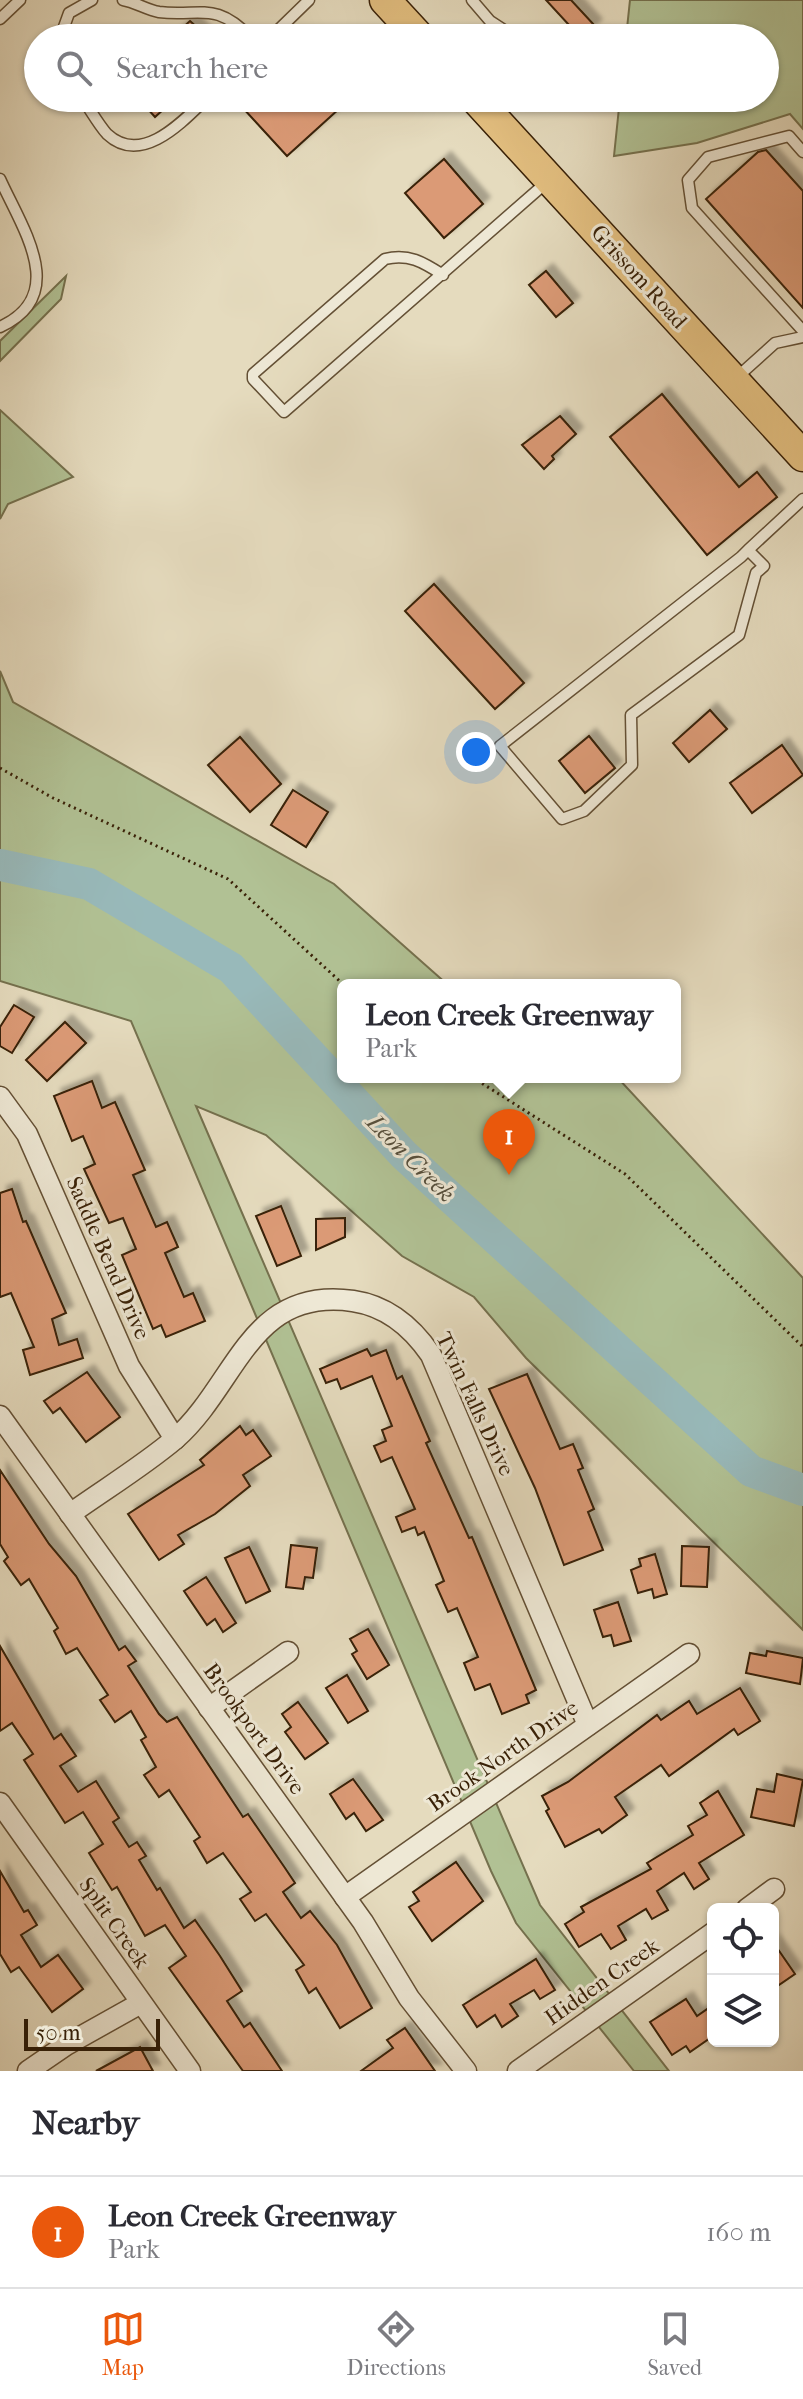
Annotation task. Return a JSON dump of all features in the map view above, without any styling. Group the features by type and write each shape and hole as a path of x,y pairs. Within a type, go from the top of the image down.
{"main road":[{"path":"385,0 407,24"},
{"name":"Grissom Road","path":"488,112 803,456"}],"street":[{"name":"Saddle Bend Drive","path":"0,1097 27,1134 129,1366 175,1439"},
{"name":"Twin Falls Drive","path":"70,1514 175,1439 200,1413 257,1332 283,1311 310,1301 338,1299 366,1303 401,1321 417,1335 431,1355 588,1725"},
{"name":"Brookport Drive","path":"0,1416 345,1897 409,1998 466,2071"},
{"path":"209,1708 288,1652"},
{"name":"Brook North Drive","path":"345,1897 689,1654"},
{"name":"Split Creek","path":"0,1803 190,2071"},
{"path":"755,1903 774,1889"},
{"name":"Hidden Creek","path":"518,2071 707,1937"},
{"path":"28,2071 66,2045 141,2003"}],"lane":[{"path":"0,19 20,0"},
{"path":"65,24 69,13 92,0"},
{"path":"123,0 158,12 202,10 237,24"},
{"path":"284,24 309,0"},
{"path":"472,0 495,24"},
{"path":"92,112 109,136 135,145 169,135 193,112"},
{"path":"803,152 789,136 708,157 688,180 692,208 803,331"},
{"path":"0,179 36,260 38,284 25,310 0,327"},
{"path":"443,275 418,259 398,255 385,259 253,374 253,379 284,412 443,275 550,179"},
{"path":"734,380 775,343 803,337"},
{"path":"748,550 764,566 756,573 739,635 631,715 632,765 584,811 562,819 500,746 748,550 803,499"}],"path":[{"path":"0,768 53,798 228,879 337,979"},
{"path":"481,1083 625,1174 803,1347"}],"green space":[{"path":"630,0 803,0 803,129 790,114 697,143 614,156 619,112 779,112 779,24 627,24"},
{"path":"66,276 61,299 0,361 0,341"},
{"path":"0,410 73,477 8,504 0,519"},
{"path":"0,671 13,702 334,884 441,979 337,979 337,1083 623,1083 803,1278 803,1630 526,1358 474,1297 402,1256 266,1135 196,1106 540,1905 669,2071 634,2071 516,1923 491,1871 131,1021 0,981"}],"building":[{"path":"546,0 571,0 593,24 568,24"},
{"path":"247,112 336,112 287,156"},
{"path":"766,150 803,191 803,308 706,199 758,152"},
{"path":"444,159 483,204 444,238 405,193"},
{"path":"546,271 573,303 556,317 529,285"},
{"path":"662,394 739,487 757,472 777,497 707,555 610,437"},
{"path":"560,416 576,434 552,456 554,459 544,469 522,445"},
{"path":"434,584 524,683 495,709 405,611"},
{"path":"710,710 727,729 689,762 673,743"},
{"path":"589,736 615,768 585,793 559,761"},
{"path":"240,737 281,784 250,812 208,765"},
{"path":"782,745 803,775 752,813 730,783"},
{"path":"293,790 328,812 306,847 271,825"},
{"path":"14,1005 34,1017 12,1053 0,1046 0,1027"},
{"path":"65,1022 86,1043 47,1081 26,1060"},
{"path":"92,1081 102,1108 115,1102 145,1170 133,1175 156,1227 167,1222 178,1247 165,1253 184,1297 193,1293 205,1321 166,1337 161,1325 153,1329 122,1255 136,1249 123,1218 109,1223 84,1169 95,1164 83,1136 72,1141 54,1096"},
{"path":"12,1189 23,1222 26,1221 66,1313 52,1319 59,1345 77,1339 83,1358 30,1375 23,1350 34,1347 11,1293 0,1297 0,1193"},
{"path":"281,1206 301,1256 277,1266 256,1216"},
{"path":"345,1218 345,1237 316,1250 316,1219"},
{"path":"367,1349 371,1356 386,1350 397,1379 402,1376 430,1441 426,1443 469,1538 472,1537 536,1690 526,1695 529,1703 502,1714 490,1684 475,1690 464,1663 478,1657 457,1608 448,1612 436,1585 444,1581 424,1532 418,1535 415,1527 402,1532 396,1517 415,1509 392,1457 381,1462 374,1446 386,1441 382,1430 392,1426 372,1376 341,1389 337,1379 326,1383 320,1369"},
{"path":"87,1372 120,1417 86,1442 60,1408 53,1413 44,1401"},
{"path":"527,1374 560,1449 573,1444 583,1468 578,1470 594,1509 588,1512 603,1550 564,1565 535,1488 489,1389"},
{"path":"240,1426 246,1435 253,1430 271,1456 243,1475 250,1486 215,1514 178,1535 184,1544 159,1560 128,1514 204,1465 200,1460"},
{"path":"0,1470 49,1544 76,1576 119,1650 125,1646 136,1661 128,1666 159,1714 167,1722 177,1717 243,1817 248,1814 295,1883 283,1892 301,1918 310,1911 337,1945 372,2008 340,2028 316,1988 309,1993 296,1970 304,1965 266,1914 255,1921 240,1899 251,1892 223,1853 207,1863 194,1841 200,1837 169,1790 159,1797 144,1775 156,1767 141,1740 146,1737 131,1711 115,1722 100,1700 108,1695 77,1648 66,1654 54,1631 58,1628 29,1579 21,1585 4,1561 8,1557 0,1544"},
{"path":"291,1545 317,1548 313,1578 305,1577 303,1589 286,1587"},
{"path":"682,1546 709,1547 707,1587 681,1586"},
{"path":"249,1547 270,1591 246,1603 225,1558"},
{"path":"655,1554 667,1594 654,1598 652,1589 638,1593 631,1570 641,1566 639,1559"},
{"path":"206,1577 236,1623 223,1632 215,1619 207,1625 184,1591"},
{"path":"618,1602 631,1641 614,1646 611,1635 603,1637 594,1610"},
{"path":"368,1629 389,1665 367,1679 352,1654 357,1651 350,1639"},
{"path":"0,1646 54,1739 61,1734 76,1756 60,1766 78,1792 96,1781 119,1818 113,1822 129,1847 137,1842 146,1856 139,1860 157,1890 160,1888 184,1928 195,1920 220,1956 242,1991 227,2001 244,2027 250,2023 282,2071 243,2071 169,1968 186,1956 165,1925 145,1936 117,1887 112,1890 89,1853 103,1844 83,1812 65,1823 24,1760 33,1754 12,1723 0,1731"},
{"path":"767,1651 803,1658 800,1684 746,1673 750,1653 766,1656"},
{"path":"347,1675 368,1711 348,1723 326,1688"},
{"path":"740,1688 760,1721 738,1735 734,1729 669,1776 661,1765 615,1797 627,1815 602,1833 599,1829 565,1847 546,1811 549,1809 542,1796 568,1782 657,1715 661,1720 689,1701 697,1714"},
{"path":"298,1702 328,1743 305,1759 285,1732 291,1727 282,1714"},
{"path":"777,1774 803,1780 794,1826 751,1817 757,1789 774,1792"},
{"path":"353,1779 383,1820 366,1831 354,1813 346,1819 330,1794"},
{"path":"718,1791 744,1835 699,1863 709,1879 694,1889 684,1873 657,1891 668,1910 652,1919 646,1909 618,1926 626,1940 611,1949 601,1934 579,1947 565,1924 584,1912 581,1907 651,1869 647,1863 693,1835 688,1826 707,1815 700,1803"},
{"path":"456,1862 483,1901 432,1941 409,1907 419,1901 413,1892"},
{"path":"0,1871 24,1912 28,1910 37,1925 21,1935 41,1967 58,1955 83,1989 52,2012 19,1967 11,1972 0,1954"},
{"path":"779,1951 795,1974 779,1985"},
{"path":"536,1959 555,1990 540,1999 534,1990 510,2004 518,2016 502,2027 495,2015 477,2027 463,2005"},
{"path":"686,1999 697,2016 707,2009 707,2040 690,2052 686,2046 672,2055 650,2022"},
{"path":"405,2028 435,2071 361,2071 393,2048 387,2040"},
{"path":"140,2047 153,2071 96,2071"}],"waterway":[{"name":"Leon Creek","path":"0,865 89,884 231,968 337,1083"},
{"name":"Leon Creek","path":"337,1083 404,1155 751,1471 803,1490"}],"place":[{"name":"Leon Creek Greenway","path":"509,1175"}]}
